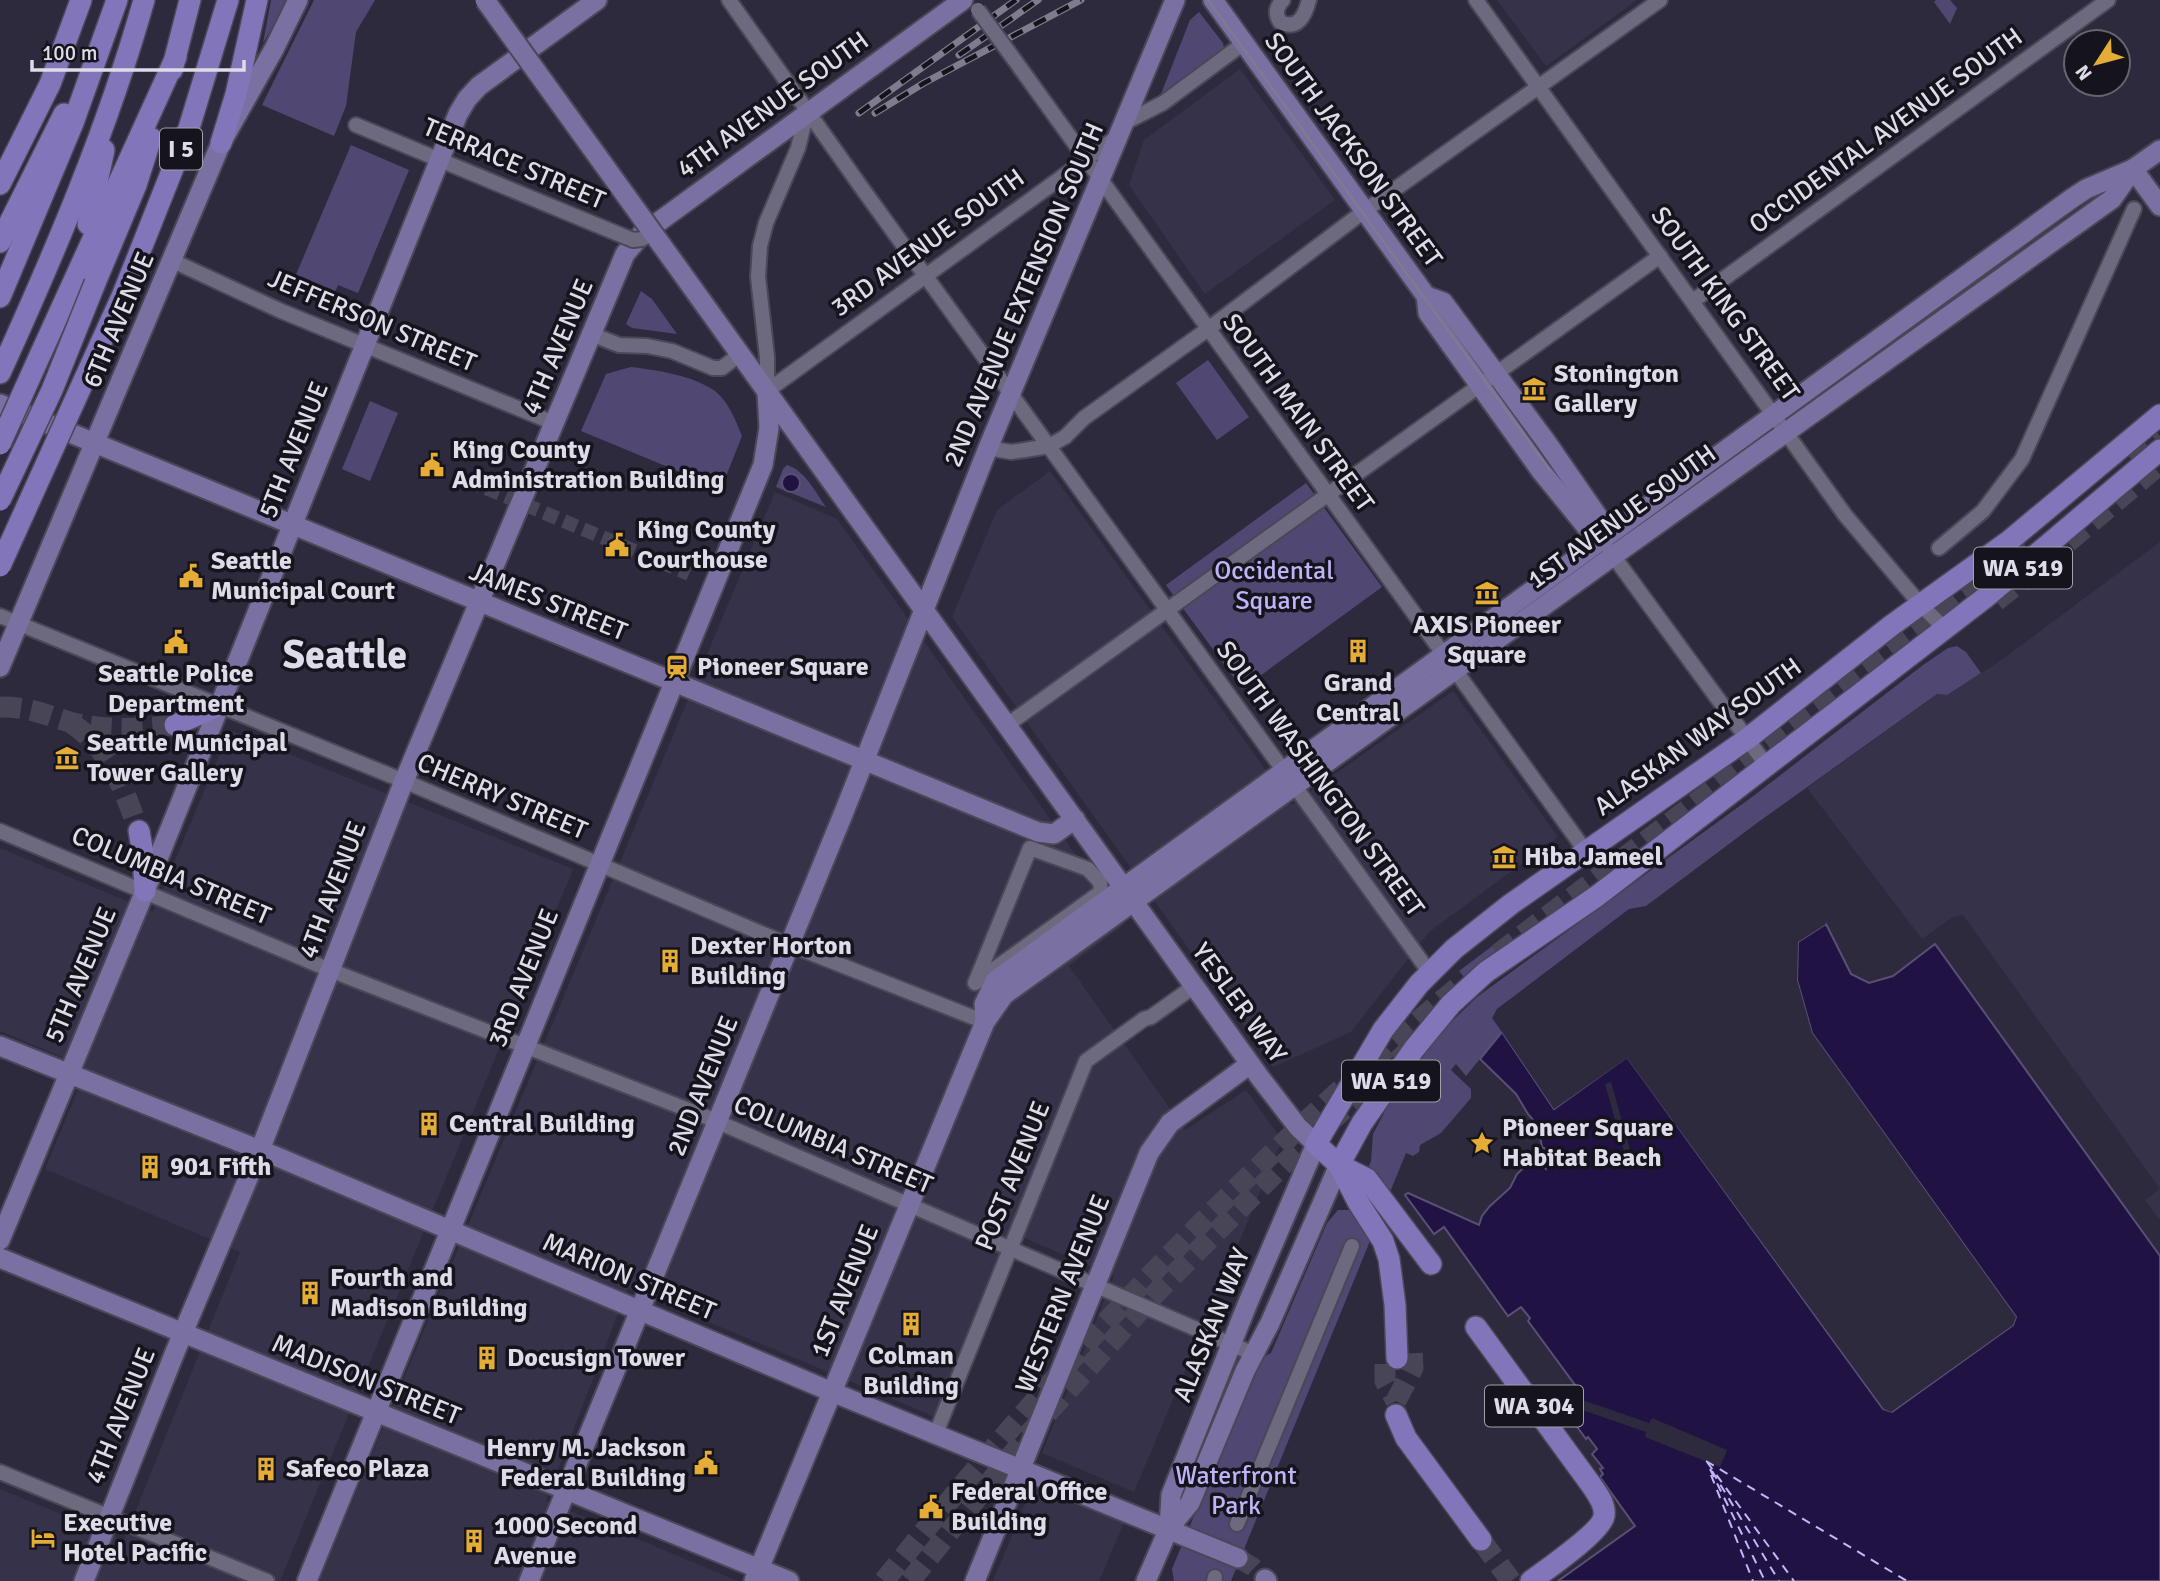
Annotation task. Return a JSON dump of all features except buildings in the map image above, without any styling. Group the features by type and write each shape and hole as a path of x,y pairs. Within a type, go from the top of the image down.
{"highway":[{"path":"0,184 50,84 81,0"},
{"path":"0,297 74,123 117,0"},
{"path":"0,373 86,170 114,96 144,0"},
{"name":"I 5","path":"0,500 52,390 136,185 176,57 190,0"},
{"name":"I 5","path":"0,566 123,294 186,138 228,0"},
{"path":"221,143 236,94 257,0"},
{"path":"0,242 108,25"},
{"path":"0,443 176,57"},
{"path":"72,281 90,219 114,96"},
{"name":"ALASKAN WAY SOUTH","path":"1316,1144 1383,1030 1454,949 1496,915 1747,739 1920,604 2009,541 2160,415"},
{"name":"WA 519","path":"1339,1165 1362,1123 1402,1064 1451,1004 1486,972 1570,914 1767,766 2028,564 2160,450"},
{"path":"175,725 220,705"},
{"path":"139,831 145,891"},
{"path":"1316,1144 1339,1165 1367,1179 1431,1264"},
{"path":"1339,1165 1383,1241 1389,1259 1398,1356"},
{"name":"WA 304","path":"1476,1326 1598,1496"},
{"path":"1396,1415 1406,1438 1481,1540"},
{"path":"1532,1581 1595,1532 1605,1513 1598,1496"},
{"path":"1547,1581 1552,1572 1604,1533 1608,1523 1607,1511 1598,1496"}],"main road":[{"name":"6TH AVENUE","path":"0,667 9,620 95,443 221,143 298,0"},
{"name":"YESLER WAY","path":"485,0 1250,1064 1298,1127 1316,1144"},
{"name":"5TH AVENUE","path":"0,1240 145,891 458,114 479,86 597,0"},
{"name":"2ND AVENUE EXTENSION SOUTH","path":"924,610 1011,392 1175,0"},
{"name":"SOUTH JACKSON STREET","path":"1213,0 1426,296 1428,313 1480,386 1549,481 1607,548"},
{"name":"4TH AVENUE SOUTH","path":"650,231 807,112 971,3"},
{"name":"1ST AVENUE SOUTH","path":"1128,894 1607,548 1774,415 2071,199 2086,189 2133,169 2160,150"},
{"name":"1ST AVENUE SOUTH","path":"1607,548 1787,432 2112,199 2133,169"},
{"path":"2133,169 2160,206"},
{"name":"4TH AVENUE","path":"84,1581 183,1332 260,1150 404,781 478,602 625,254 635,240 650,231"},
{"name":"SOUTH JACKSON STREET","path":"1426,296 1443,303 1553,451 1601,521 1607,548"},
{"name":"3RD AVENUE","path":"307,1581 763,465 769,428 767,391"},
{"name":"JAMES STREET","path":"0,404 1038,832 1054,834 1074,820"},
{"name":"2ND AVENUE","path":"529,1581 924,610"},
{"name":"1ST AVENUE","path":"757,1575 985,1022 1004,995 1128,894"},
{"name":"MARION STREET","path":"0,1046 260,1150 832,1392 1238,1558"},
{"name":"WESTERN AVENUE","path":"975,1581 1149,1153 1170,1123 1250,1064"},
{"name":"ALASKAN WAY","path":"1169,1528 1171,1495 1316,1144"},
{"name":"ALASKAN WAY","path":"1146,1581 1169,1528 1190,1503 1339,1165"},
{"name":"MADISON STREET","path":"0,1258 374,1413 566,1489 757,1575 789,1581"}],"street":[{"name":"SOUTH WASHINGTON STREET","path":"729,0 807,112 1430,974"},
{"path":"1283,0 1278,5 1276,14 1280,22 1287,25 1297,23 1303,18 1309,0"},
{"name":"SOUTH KING STREET","path":"1476,0 1846,515 1920,604 1944,628"},
{"path":"988,448 1011,452 1049,446 1065,437 1084,418 1209,330 1365,211 1660,0"},
{"name":"OCCIDENTAL AVENUE SOUTH","path":"1693,301 2108,0"},
{"name":"SOUTH MAIN STREET","path":"971,3 1587,853"},
{"name":"3RD AVENUE SOUTH","path":"767,391 1244,43"},
{"path":"767,391 758,277 760,246 766,223 797,148 807,112"},
{"name":"TERRACE STREET","path":"356,125 633,240 642,240 650,231"},
{"path":"1939,548 1983,511 2022,459 2134,209"},
{"path":"1007,725 1660,256"},
{"name":"JEFFERSON STREET","path":"173,261 281,311 554,423"},
{"path":"592,334 619,345 647,346 672,351 713,368 722,368 740,354"},
{"name":"SOUTH JACKSON STREET","path":"1607,548 1767,766"},
{"name":"CHERRY STREET","path":"9,620 404,781 789,944 985,1022"},
{"name":"COLUMBIA STREET","path":"0,831 330,970 716,1122 1254,1354"},
{"path":"1030,848 1057,859 1080,864 1095,875 1100,882 1101,892 975,983 1030,848"},
{"name":"POST AVENUE","path":"936,1433 1086,1061 1186,992 1192,983"},
{"path":"1237,1524 1352,1246"},
{"path":"0,1472 267,1581"}],"shaded area":[{"path":"1497,0 1637,0 1546,66"},
{"path":"1240,69 1335,200 1205,294 1129,185 1144,140"},
{"path":"1050,471 1291,805 1453,691 1558,837 1429,932 1351,1032 1273,1067 952,617 997,510"},
{"path":"791,474 797,477 800,483 797,489 791,492 785,489 782,483 785,477"},
{"path":"775,492 837,519 1125,924 1069,966 1185,1130 1246,1090 1282,1140 1134,1492 1042,1453 1114,1276 1010,1232 935,1417 628,1288 546,1501 738,1581 319,1581"},
{"path":"2160,542 2160,1189 1963,915 1951,918 1922,939 1807,788 1937,694 1947,695 2000,661"},
{"path":"230,730 573,869 280,1581 0,1581 0,1489 124,1540 240,1252 45,1169 87,1068 0,1031 0,848 153,912"},
{"path":"1826,924 1851,974 1869,983 1893,976 1935,944 2160,1256 2160,1581 1558,1581 1635,1526 1600,1477 1603,1474 1600,1469 1603,1468 1592,1454 1597,1449 1588,1437 1586,1439 1564,1409 1575,1385 1528,1321 1530,1318 1521,1307 1508,1316 1444,1227 1434,1234 1405,1195 1408,1193 1479,1225 1490,1206 1510,1188 1517,1174 1530,1162 1546,1169 1550,1151 1542,1147 1538,1126 1516,1094 1480,1059 1502,1032 1554,1109 1627,1057 1883,1409 1892,1412 2013,1325 2016,1317 1812,1033 1797,980 1798,942"},
{"path":"2160,1189 2160,1220 2145,1200"},
{"path":"1033,1485 1124,1523 1099,1581 993,1581"}],"green space":[{"path":"271,0 289,0 263,43"},
{"path":"314,0 375,0 356,32 346,106 334,136 262,105"},
{"path":"1950,0 1957,8 1950,24 1934,2"},
{"path":"1199,12 1224,48 1161,94 1190,20"},
{"path":"351,145 409,170 358,293 338,285 329,306 298,294 303,281 295,277"},
{"path":"641,291 652,299 677,334 632,328 626,324"},
{"path":"1208,360 1249,417 1217,440 1176,383"},
{"path":"631,367 694,380 712,389 727,404 742,436 721,489 581,431 606,374"},
{"path":"370,401 398,413 370,481 342,469"},
{"path":"787,465 805,477 826,507 776,487"},
{"name":"Occidental Square","path":"1306,483 1382,587 1242,689 1166,585"},
{"name":"Waterfront Park","path":"1957,646 1966,652 1981,673 1947,695 1937,694 1646,906 1629,909 1497,1009 1492,1018 1502,1032 1466,1076 1456,1064 1451,1070 1471,1089 1471,1098 1441,1133 1420,1145 1419,1152 1413,1156 1406,1153 1231,1581 1174,1581 1172,1569 1249,1383 1262,1358 1271,1353 1327,1223 1338,1210 1350,1210 1371,1161 1373,1134 1393,1096 1443,1030 1477,997 1752,797 1923,665 1948,648"},
{"path":"1507,939 1509,943 1465,978 1459,971 1491,947"}],"pier":[{"path":"1824,922 1826,924 1798,942 1797,980 1812,1033 2016,1317 2013,1325 1891,1412 1884,1409 1627,1058 1554,1109 1500,1029 1505,1030 1555,1104 1625,1054 1630,1055 1886,1406 1891,1408 2010,1322 2012,1317 1809,1035 1794,981 1795,941"},
{"path":"1611,1082 1631,1153 1625,1155 1605,1084"},
{"path":"1571,1396 1649,1423 1652,1418 1727,1450 1720,1467 1645,1437 1646,1432 1568,1405"}],"ferry route":[{"path":"1706,1461 1907,1581"},
{"path":"1707,1462 1794,1581"},
{"path":"1710,1469 1765,1581"},
{"path":"1712,1471 1779,1581"},
{"path":"1711,1475 1753,1581"}],"tunnel":[{"path":"2133,461 2160,436"},
{"path":"1996,601 2160,464"},
{"path":"467,480 689,574"},
{"path":"1498,954 2028,549"},
{"path":"0,707 28,710 96,727 175,725"},
{"path":"71,723 85,733 106,757 121,785 139,831"},
{"path":"884,1581 1017,1422 1156,1270 1302,1125 1457,988"},
{"path":"910,1581 1027,1436 1153,1296 1288,1160 1406,1053"},
{"path":"1396,1401 1413,1368 1412,1347"},
{"path":"1385,1364 1385,1381 1396,1401"},
{"path":"1481,1540 1511,1581"},
{"path":"1238,1558 1253,1567 1265,1579"}],"tram line":[{"path":"1208,0 1551,472"}],"railway":[{"path":"859,113 1016,0"},
{"path":"959,55 1038,0"},
{"path":"875,113 924,83 1081,0"}],"place":[{"name":"Stonington Gallery","path":"1534,389"},
{"name":"King County Administration Building","path":"432,465"},
{"name":"King County Courthouse","path":"617,545"},
{"name":"Seattle Municipal Court","path":"191,576"},
{"name":"AXIS Pioneer Square","path":"1487,593"},
{"name":"Seattle Police Department","path":"176,642"},
{"name":"Grand Central","path":"1358,651"},
{"name":"Pioneer Square","path":"677,667"},
{"name":"Seattle Municipal Tower Gallery","path":"67,758"},
{"name":"Hiba Jameel","path":"1504,857"},
{"name":"Dexter Horton Building","path":"670,961"},
{"name":"Central Building","path":"429,1124"},
{"name":"Pioneer Square Habitat Beach","path":"1482,1143"},
{"name":"901 Fifth","path":"150,1167"},
{"name":"Fourth and Madison Building","path":"310,1293"},
{"name":"Colman Building","path":"911,1324"},
{"name":"Docusign Tower","path":"487,1358"},
{"name":"Henry M. Jackson Federal Building","path":"706,1463"},
{"name":"Safeco Plaza","path":"266,1469"},
{"name":"Federal Office Building","path":"931,1507"},
{"name":"Executive Hotel Pacific","path":"43,1538"},
{"name":"1000 Second Avenue","path":"474,1541"}],"district":[{"name":"Seattle","path":"345,655"}]}
